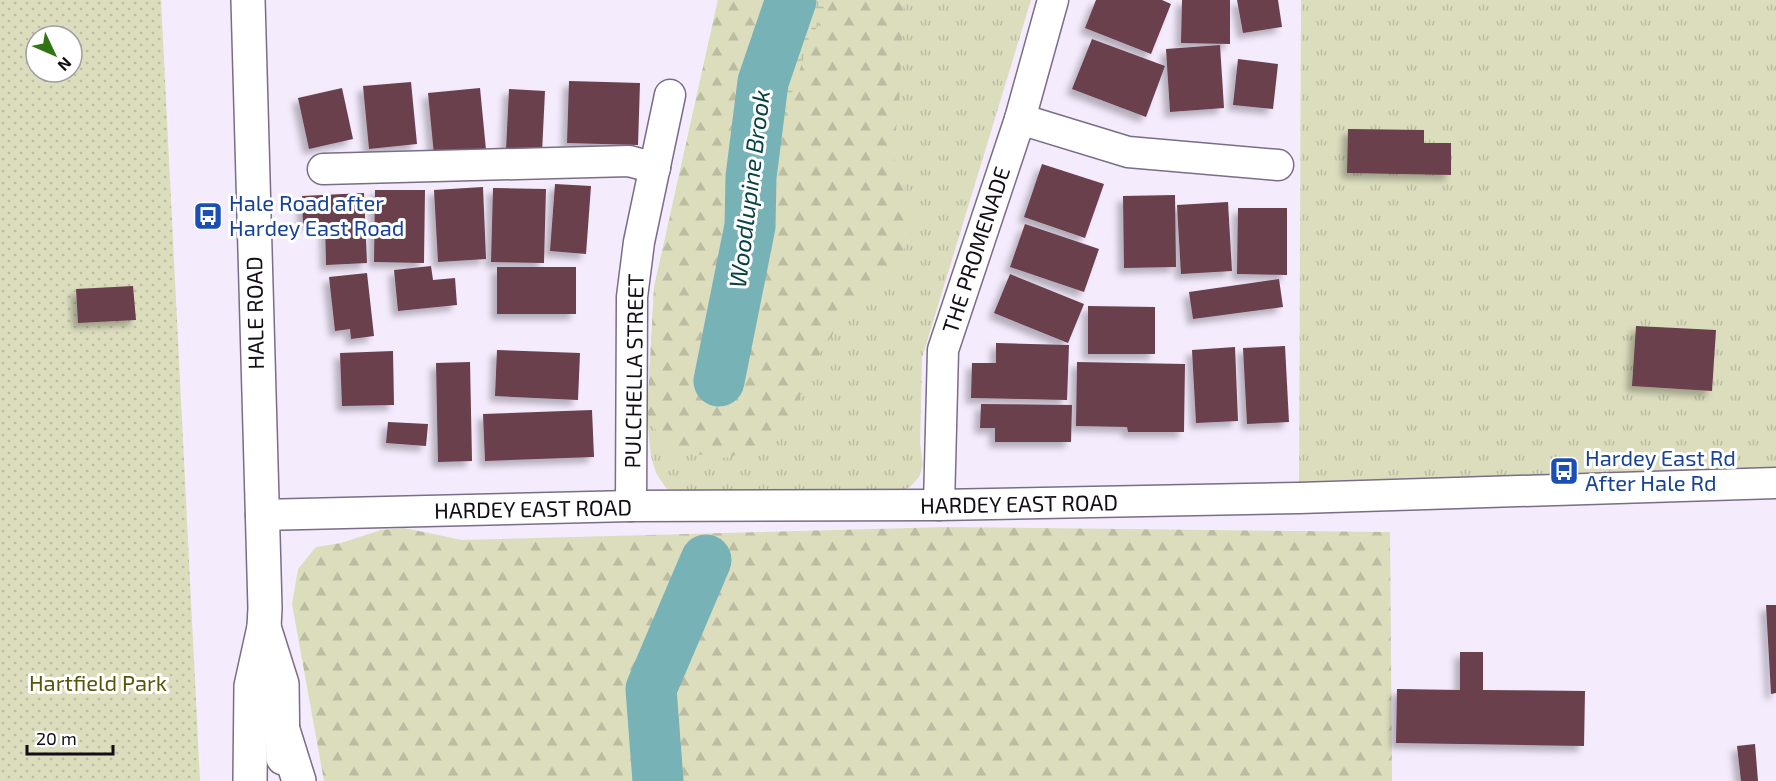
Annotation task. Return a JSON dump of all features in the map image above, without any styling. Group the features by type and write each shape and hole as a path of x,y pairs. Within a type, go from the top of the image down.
{"main road":[{"name":"HALE ROAD","path":"248,0 264,627 250,686 250,781"},
{"name":"HALE ROAD","path":"264,627 282,684 283,781"},
{"path":"283,730 299,781"}],"street":[{"name":"THE PROMENADE","path":"939,505 943,350 1020,119 1053,0"},
{"name":"PULCHELLA STREET","path":"631,506 632,297 639,242 670,94"},
{"path":"1020,119 1128,152 1278,165"},
{"path":"323,169 629,161 655,168"},
{"name":"HARDEY EAST ROAD","path":"261,515 631,506 939,505 1311,498 1776,483"}],"green space":[{"name":"Hartfield Park","path":"0,0 161,0 200,781 0,781"},
{"path":"718,0 1031,0 922,358 920,444 923,465 919,477 910,487 901,491 677,494 666,488 656,473 651,456 647,418 654,288"},
{"path":"718,0 904,0 899,105 893,156 916,222 895,268 841,322 817,358 791,416 763,446 726,458 671,451 647,418 654,288"},
{"path":"781,0 833,0 810,39 781,126 762,292 739,377 715,362 727,251 727,168 750,83"},
{"path":"1301,0 1776,0 1776,483 1299,498"},
{"path":"947,527 1390,532 1392,781 324,781 292,604 298,569 316,547 341,543 381,530 404,528 462,540"}],"building":[{"path":"1096,0 1162,0 1171,4 1151,54 1085,28"},
{"path":"1182,0 1230,0 1230,44 1181,43"},
{"path":"1237,0 1278,0 1282,27 1243,33"},
{"path":"1092,39 1165,66 1146,117 1072,89"},
{"path":"1220,45 1224,108 1170,112 1166,49"},
{"path":"1238,59 1278,64 1273,109 1233,105"},
{"path":"569,81 640,83 638,145 567,143"},
{"path":"411,82 417,144 369,149 363,86"},
{"path":"342,88 353,139 309,149 298,98"},
{"path":"480,88 486,150 434,155 428,93"},
{"path":"509,89 545,91 542,152 506,150"},
{"path":"1348,129 1424,130 1424,143 1451,143 1451,175 1347,173"},
{"path":"1042,164 1104,184 1085,238 1024,217"},
{"path":"555,184 591,186 586,254 550,251"},
{"path":"483,187 486,259 438,262 434,190"},
{"path":"493,188 546,189 544,263 491,262"},
{"path":"375,190 425,190 424,263 374,262"},
{"path":"364,193 367,263 326,265 325,222 303,224 302,196"},
{"path":"1175,195 1176,267 1124,268 1123,196"},
{"path":"1228,202 1232,271 1181,274 1177,205"},
{"path":"1238,208 1287,208 1287,275 1237,274"},
{"path":"1025,224 1099,249 1084,292 1010,267"},
{"path":"431,266 433,280 455,278 457,305 398,311 394,270"},
{"path":"497,267 576,267 576,314 497,314"},
{"path":"367,273 374,336 351,339 350,329 335,331 329,277"},
{"path":"1010,274 1084,304 1068,343 994,313"},
{"path":"1279,279 1283,307 1193,319 1189,292"},
{"path":"133,286 136,320 78,323 76,289"},
{"path":"1088,306 1155,307 1155,354 1088,354"},
{"path":"1636,326 1716,330 1712,391 1632,386"},
{"path":"996,343 1069,345 1067,400 971,398 972,363 996,363"},
{"path":"1285,346 1289,422 1247,424 1243,348"},
{"path":"1235,347 1238,421 1196,423 1192,350"},
{"path":"497,350 580,353 578,400 495,396"},
{"path":"393,351 394,405 342,406 340,353"},
{"path":"470,362 472,461 438,462 436,363"},
{"path":"1077,362 1185,364 1184,432 1128,432 1127,427 1076,426"},
{"path":"981,404 1072,405 1071,442 995,442 995,428 980,428"},
{"path":"592,410 594,457 485,461 483,414"},
{"path":"388,422 428,424 426,446 386,443"},
{"path":"1766,605 1776,605 1776,693 1771,694"},
{"path":"1460,652 1483,652 1483,690 1585,691 1584,746 1396,743 1397,689 1460,690"},
{"path":"1755,744 1758,781 1741,781 1737,746"}],"waterway":[{"name":"Woodlupine Brook","path":"719,381 750,226 751,177 763,82 791,0"},
{"name":"Woodlupine Brook","path":"658,781 651,689 706,560"}],"place":[{"name":"Hale Road after Hardey East Road","path":"208,216"},
{"name":"Hardey East Rd After Hale Rd","path":"1564,471"}]}
